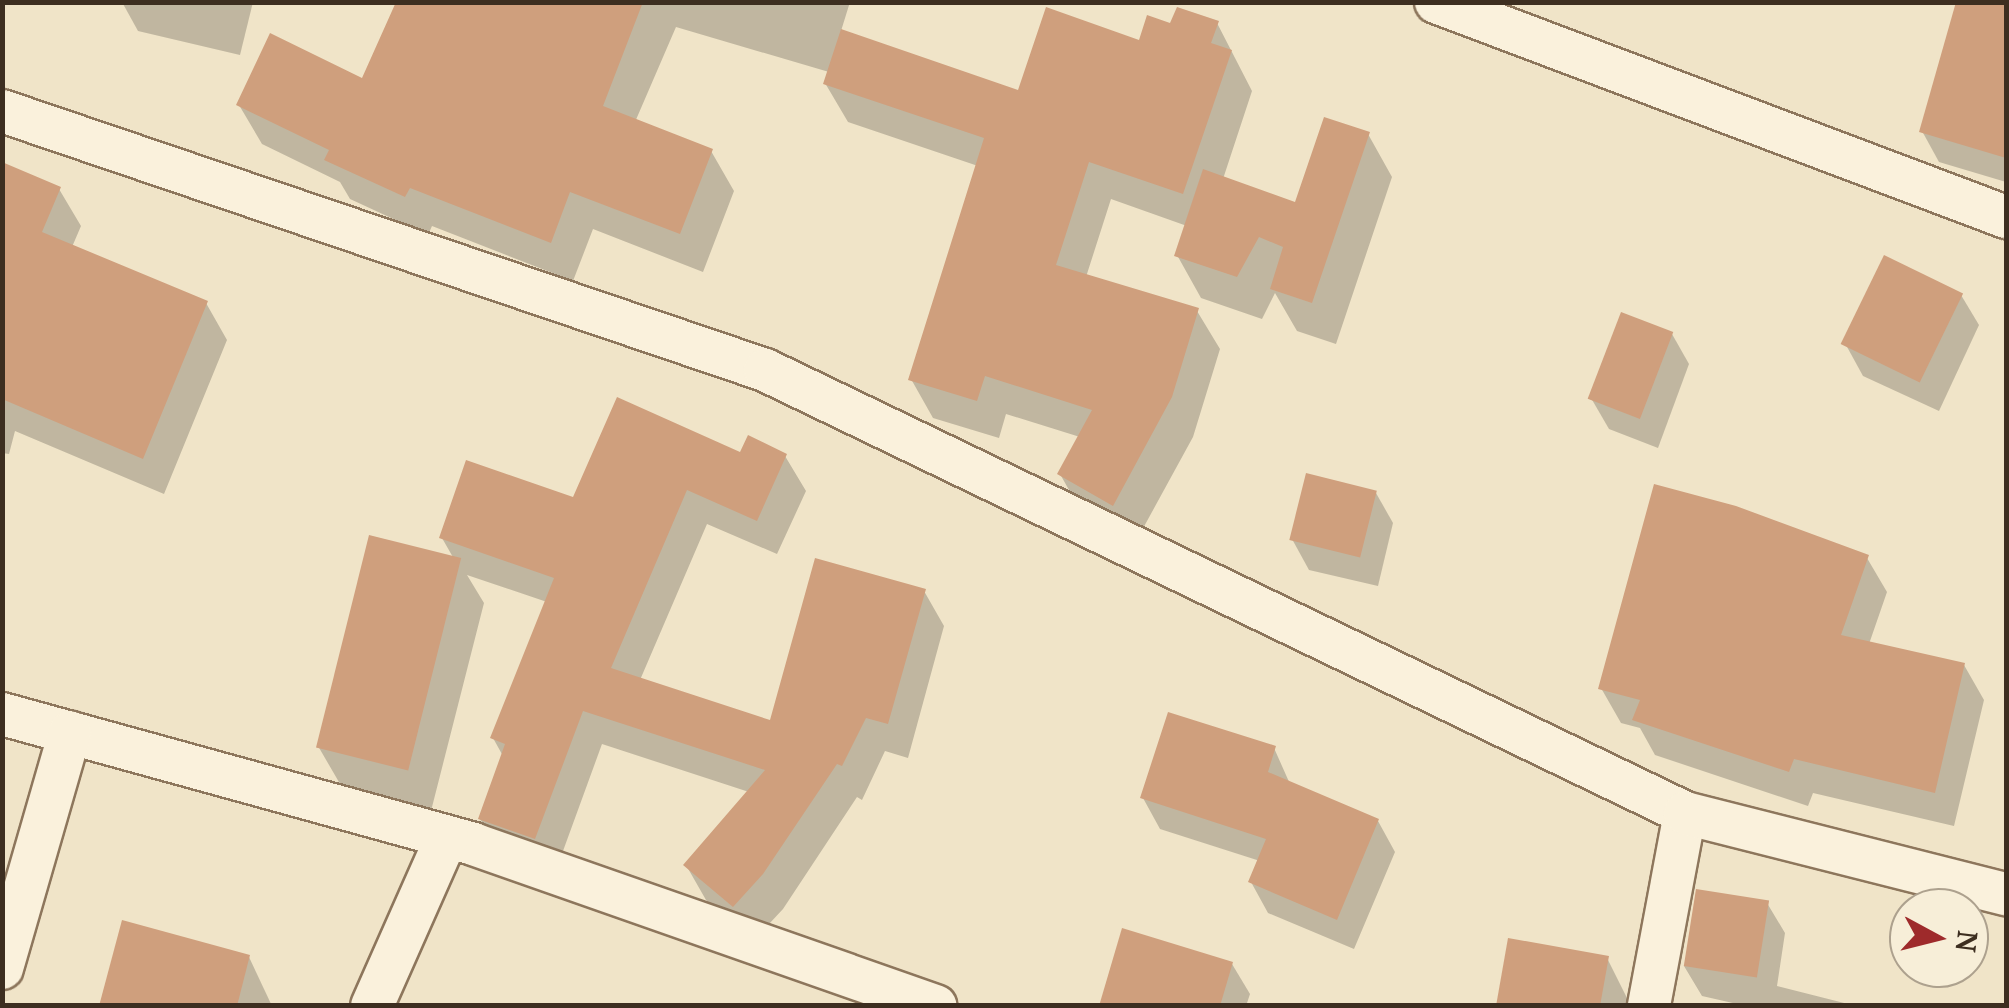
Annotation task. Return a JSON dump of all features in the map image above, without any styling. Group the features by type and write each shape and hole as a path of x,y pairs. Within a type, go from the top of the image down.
{"street":[{"path":"1436,2 2006,217"},
{"path":"2,111 765,370 1684,813 2006,894"},
{"path":"2,714 447,838 935,1006"},
{"path":"2,968 70,733"},
{"path":"1649,1006 1684,813"},
{"path":"372,1006 447,838"}],"building":[{"path":"396,2 643,2 603,106 713,149 680,234 570,192 551,243 410,188 405,197 324,160 329,150 236,105 270,33 362,78"},
{"path":"1956,2 2006,2 2006,158 1919,132"},
{"path":"1046,7 1139,40 1147,15 1170,23 1177,7 1219,21 1211,43 1232,50 1183,194 1089,162 1056,265 1199,308 1172,397 1113,506 1057,474 1092,410 985,376 977,401 908,380 984,138 823,84 841,29 1018,90"},
{"path":"1324,117 1370,132 1312,303 1270,289 1283,247 1259,237 1237,277 1174,256 1203,169 1295,202"},
{"path":"2,162 61,187 42,232 208,301 143,459 2,399"},
{"path":"1884,255 1963,294 1920,383 1841,344"},
{"path":"1621,312 1673,332 1640,419 1588,399"},
{"path":"617,397 740,452 748,435 787,454 757,521 687,490 611,668 770,720 815,558 926,589 888,724 866,718 842,766 837,764 763,874 733,907 683,865 765,770 583,711 535,839 478,819 505,744 490,738 554,578 439,538 466,460 573,497"},
{"path":"1306,473 1377,491 1360,558 1289,540"},
{"path":"1654,484 1736,506 1869,555 1841,635 1965,663 1935,793 1794,759 1789,772 1632,720 1640,700 1598,689"},
{"path":"369,535 461,558 408,770 316,747"},
{"path":"1168,712 1276,746 1268,772 1379,819 1337,920 1248,882 1266,839 1140,798"},
{"path":"1696,889 1769,901 1757,978 1684,966"},
{"path":"122,920 250,955 237,1006 99,1006"},
{"path":"1122,928 1233,962 1220,1006 1099,1006"},
{"path":"1508,938 1609,956 1600,1006 1496,1006"}]}
